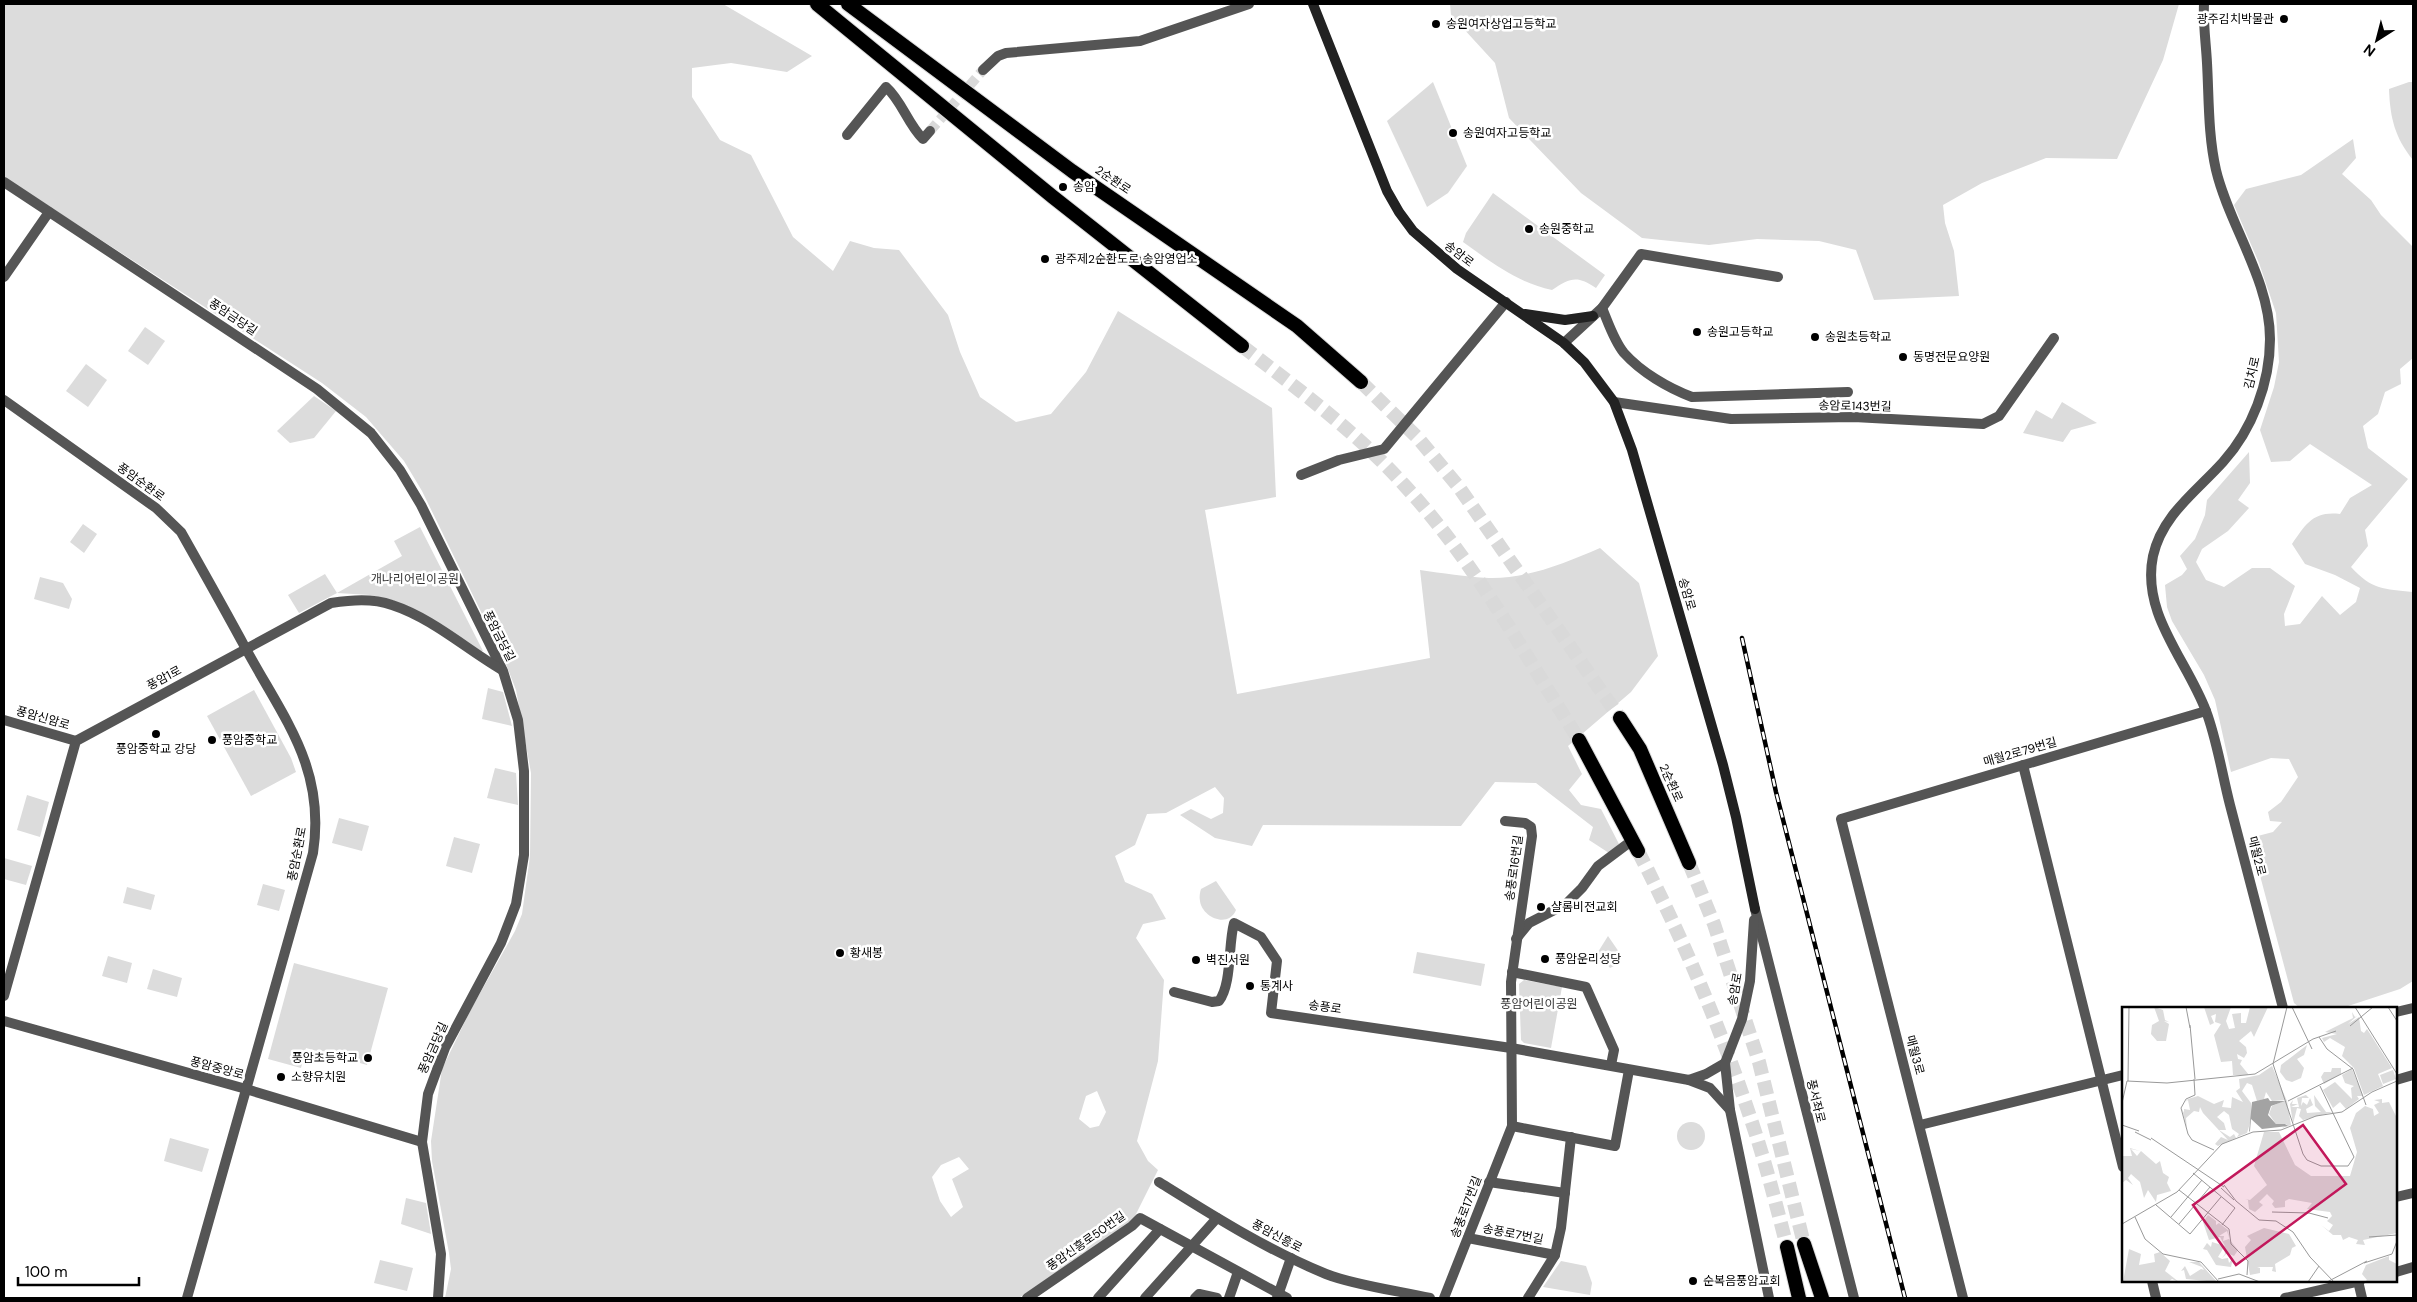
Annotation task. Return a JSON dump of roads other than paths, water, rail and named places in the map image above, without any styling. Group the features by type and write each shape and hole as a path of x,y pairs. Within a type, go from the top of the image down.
{"highway":[{"path":"817,4 840,25 1053,198 1242,346"},
{"name":"2순환로","path":"848,4 1072,171 1297,326 1361,382"},
{"name":"2순환로","path":"1620,718 1640,750 1689,863"},
{"path":"1579,740 1632,848"},
{"path":"1814,1298 1804,1244 1822,1298"},
{"path":"1787,1247 1799,1298"}],"main road":[{"name":"송암로","path":"1313,4 1386,190 1413,231 1458,269 1564,343 1598,378 1614,402 1632,450 1721,756 1736,817 1754,909"},
{"path":"1522,314 1565,320 1593,316"}],"street":[{"path":"983,70 998,56 1006,53 1140,41 1249,4"},
{"name":"김치로","path":"2204,4 2210,132 2216,172 2256,272 2270,328 2268,364 2264,384 2246,428 2230,454 2182,503 2166,523 2159,536 2151,569 2152,591 2161,622 2206,710"},
{"path":"847,136 886,87 894,94 906,120 923,139 930,131"},
{"name":"풍암금당길","path":"4,182 317,389 371,433 400,470 420,505 503,671 518,720 524,771 524,855 516,904 501,943 445,1048 433,1076 428,1094 422,1142 441,1254 438,1298"},
{"path":"4,277 50,212"},
{"path":"1564,343 1602,308 1642,254 1778,277"},
{"path":"1301,475 1339,460 1384,449 1506,302"},
{"path":"1602,308 1624,352 1639,366 1673,390 1692,397 1848,392"},
{"name":"송암로143번길","path":"1614,402 1731,419 1854,417 1983,424 1999,416 2054,338"},
{"name":"풍암순환로","path":"4,400 156,508 181,532 283,714 303,754 314,794 316,828 313,853 187,1298"},
{"name":"풍암1로","path":"76,741 331,603 371,601 392,605 415,615 503,671"},
{"name":"매월2로79번길","path":"1841,818 2206,710"},
{"name":"매월2로","path":"2206,710 2283,1007"},
{"name":"풍암신암로","path":"4,720 76,741"},
{"path":"4,996 76,741"},
{"path":"2023,765 2122,1163"},
{"name":"매월3로","path":"1841,818 1963,1298"},
{"name":"송풍로16번길","path":"1505,821 1525,824 1531,827 1512,972 1511,1048"},
{"path":"1515,940 1529,923 1566,904 1582,888 1598,866 1632,848"},
{"name":"송암로","path":"1754,909 1750,981 1742,1019 1726,1063 1730,1110 1769,1298"},
{"name":"풍서좌로","path":"1754,909 1854,1298"},
{"name":"송풍로","path":"1174,992 1212,1002 1219,1001 1225,994 1230,939 1234,923 1261,937 1278,961 1270,1012 1511,1048 1689,1080 1710,1088 1730,1110"},
{"path":"1512,972 1586,987 1614,1050 1611,1065"},
{"path":"2397,1012 2413,1008"},
{"name":"풍암중앙로","path":"4,1022 246,1089 422,1142"},
{"name":"송풍로17번길","path":"1444,1298 1512,1126 1511,1048"},
{"path":"1689,1080 1706,1074 1726,1063"},
{"path":"1512,1126 1615,1146 1629,1070"},
{"path":"1920,1125 2122,1075"},
{"path":"2397,1080 2413,1075"},
{"name":"송풍로7번길","path":"1528,1298 1554,1255 1561,1228 1571,1137"},
{"name":"풍암신흥로","path":"1159,1182 1218,1218 1291,1258 1331,1276 1430,1298"},
{"path":"1489,1182 1566,1193"},
{"path":"2397,1197 2413,1192"},
{"name":"풍암신흥로50번길","path":"1028,1298 1132,1226 1140,1218 1281,1296"},
{"path":"1146,1298 1218,1218"},
{"path":"1098,1298 1160,1230"},
{"name":"송풍로7번길","path":"1468,1238 1554,1255"},
{"path":"1281,1296 1291,1258"},
{"path":"2397,1272 2413,1267"},
{"path":"1229,1298 1238,1272"},
{"path":"2152,1282 2156,1298"},
{"path":"2285,1298 2355,1282"},
{"path":"2359,1282 2362,1298"},
{"path":"1194,1298 1199,1294 1217,1298"}],"tunnel":[{"path":"930,131 983,70"},
{"path":"1242,346 1348,430 1388,467 1431,516 1498,609 1579,740"},
{"path":"1361,382 1418,438 1458,486 1620,718"},
{"path":"1638,851 1689,957 1719,1030 1762,1154 1787,1247"},
{"path":"1689,863 1714,924 1759,1062 1804,1244"}],"railway":[{"path":"1742,638 1776,792 1905,1298"}],"place":[{"name":"광주김치박물관","path":"2284,19"},
{"name":"송원여자상업고등학교","path":"1436,24"},
{"name":"송원여자고등학교","path":"1453,133"},
{"name":"송암","path":"1063,187"},
{"name":"송원중학교","path":"1529,229"},
{"name":"광주제2순환도로 송암영업소","path":"1045,259"},
{"name":"송원고등학교","path":"1697,332"},
{"name":"송원초등학교","path":"1815,337"},
{"name":"동명전문요양원","path":"1903,357"},
{"name":"풍암중학교 강당","path":"156,734"},
{"name":"풍암중학교","path":"212,740"},
{"name":"샬롬비전교회","path":"1541,907"},
{"name":"황새봉","path":"840,953"},
{"name":"풍암운리성당","path":"1545,959"},
{"name":"벽진서원","path":"1196,960"},
{"name":"통계사","path":"1250,986"},
{"name":"풍암초등학교","path":"368,1058"},
{"name":"소향유치원","path":"281,1077"},
{"name":"순복음풍암교회","path":"1693,1281"}],"park label":[{"name":"개나리어린이공원","path":"415,579"},
{"name":"풍암어린이공원","path":"1539,1004"}]}
